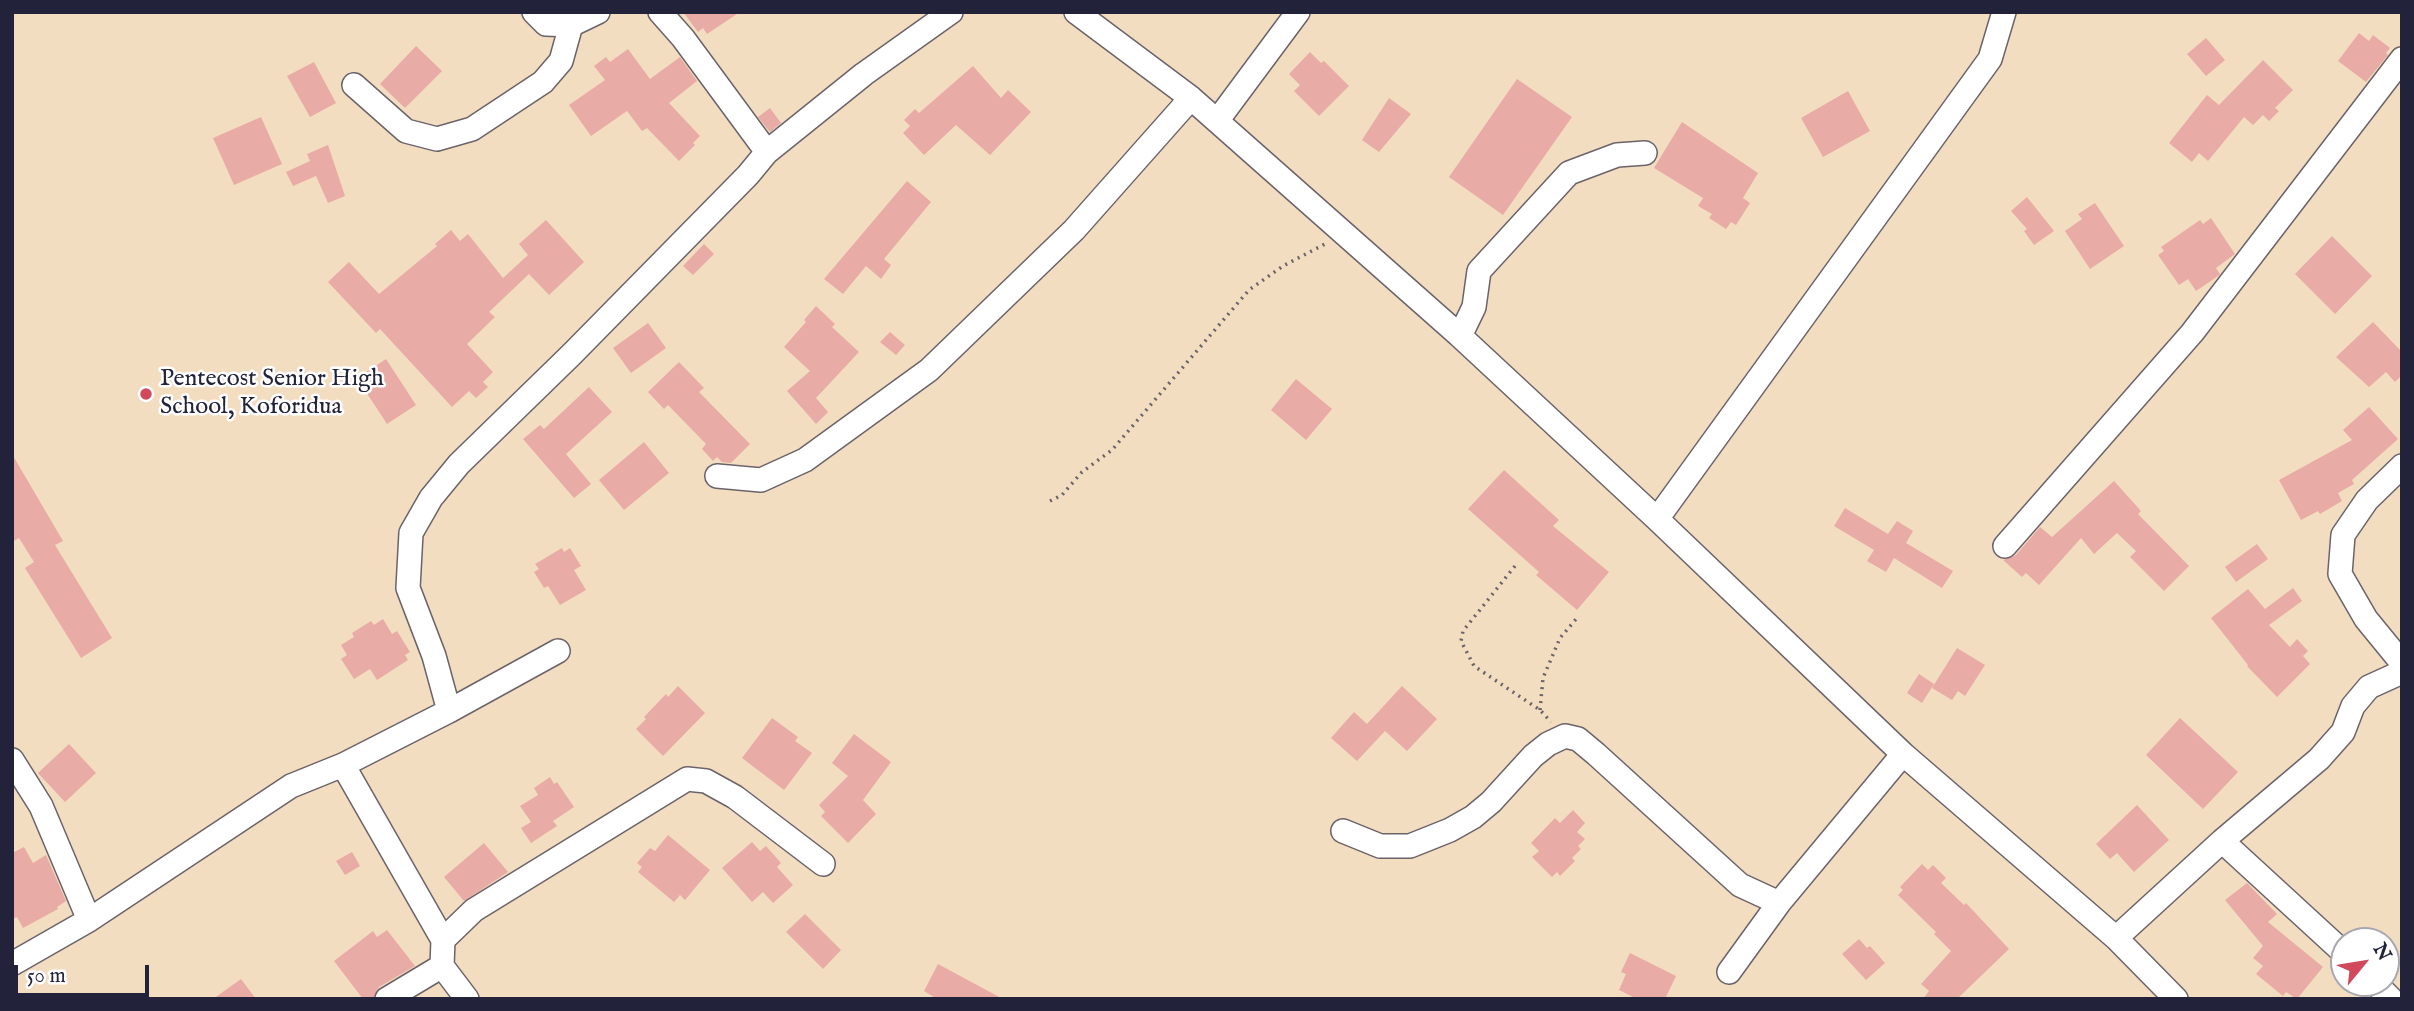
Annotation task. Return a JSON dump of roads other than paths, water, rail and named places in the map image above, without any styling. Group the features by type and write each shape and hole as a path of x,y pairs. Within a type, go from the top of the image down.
{"street":[{"path":"534,12 546,24 571,25 598,12"},
{"path":"660,12 683,38 767,152"},
{"path":"449,711 434,656 408,588 411,533 431,498 459,464 572,354 748,175 767,152 864,74 951,12"},
{"path":"1076,12 1191,98 1460,336 1903,754 2116,938 2176,999"},
{"path":"1217,121 1298,12"},
{"path":"1657,519 1990,59 2004,12"},
{"path":"354,85 406,131 437,139 472,129 543,82 561,61 571,25"},
{"path":"2004,546 2192,333 2402,59"},
{"path":"717,476 761,480 805,460 929,370 1074,230 1191,98"},
{"path":"1460,336 1474,307 1479,271 1569,173 1616,155 1645,153"},
{"path":"2402,466 2367,500 2343,535 2340,574 2366,619 2402,663"},
{"path":"12,964 89,920 291,786 343,765 558,651"},
{"path":"2116,938 2222,841 2319,759 2343,732 2353,706 2369,687 2402,672"},
{"path":"1343,831 1380,846 1410,846 1450,830 1473,817 1491,802 1533,756 1548,744 1565,736 1578,739 1597,754 1740,886 1779,903"},
{"path":"1728,972 1779,903 1903,754"},
{"path":"12,760 41,806 89,920"},
{"path":"343,765 443,940 442,966 467,999"},
{"path":"443,940 474,910 687,779 706,781 735,797 823,864"},
{"path":"2222,841 2330,940"},
{"path":"387,999 442,966"}],"place":[{"name":"Pentecost Senior High School, Koforidua","path":"146,394"}]}
